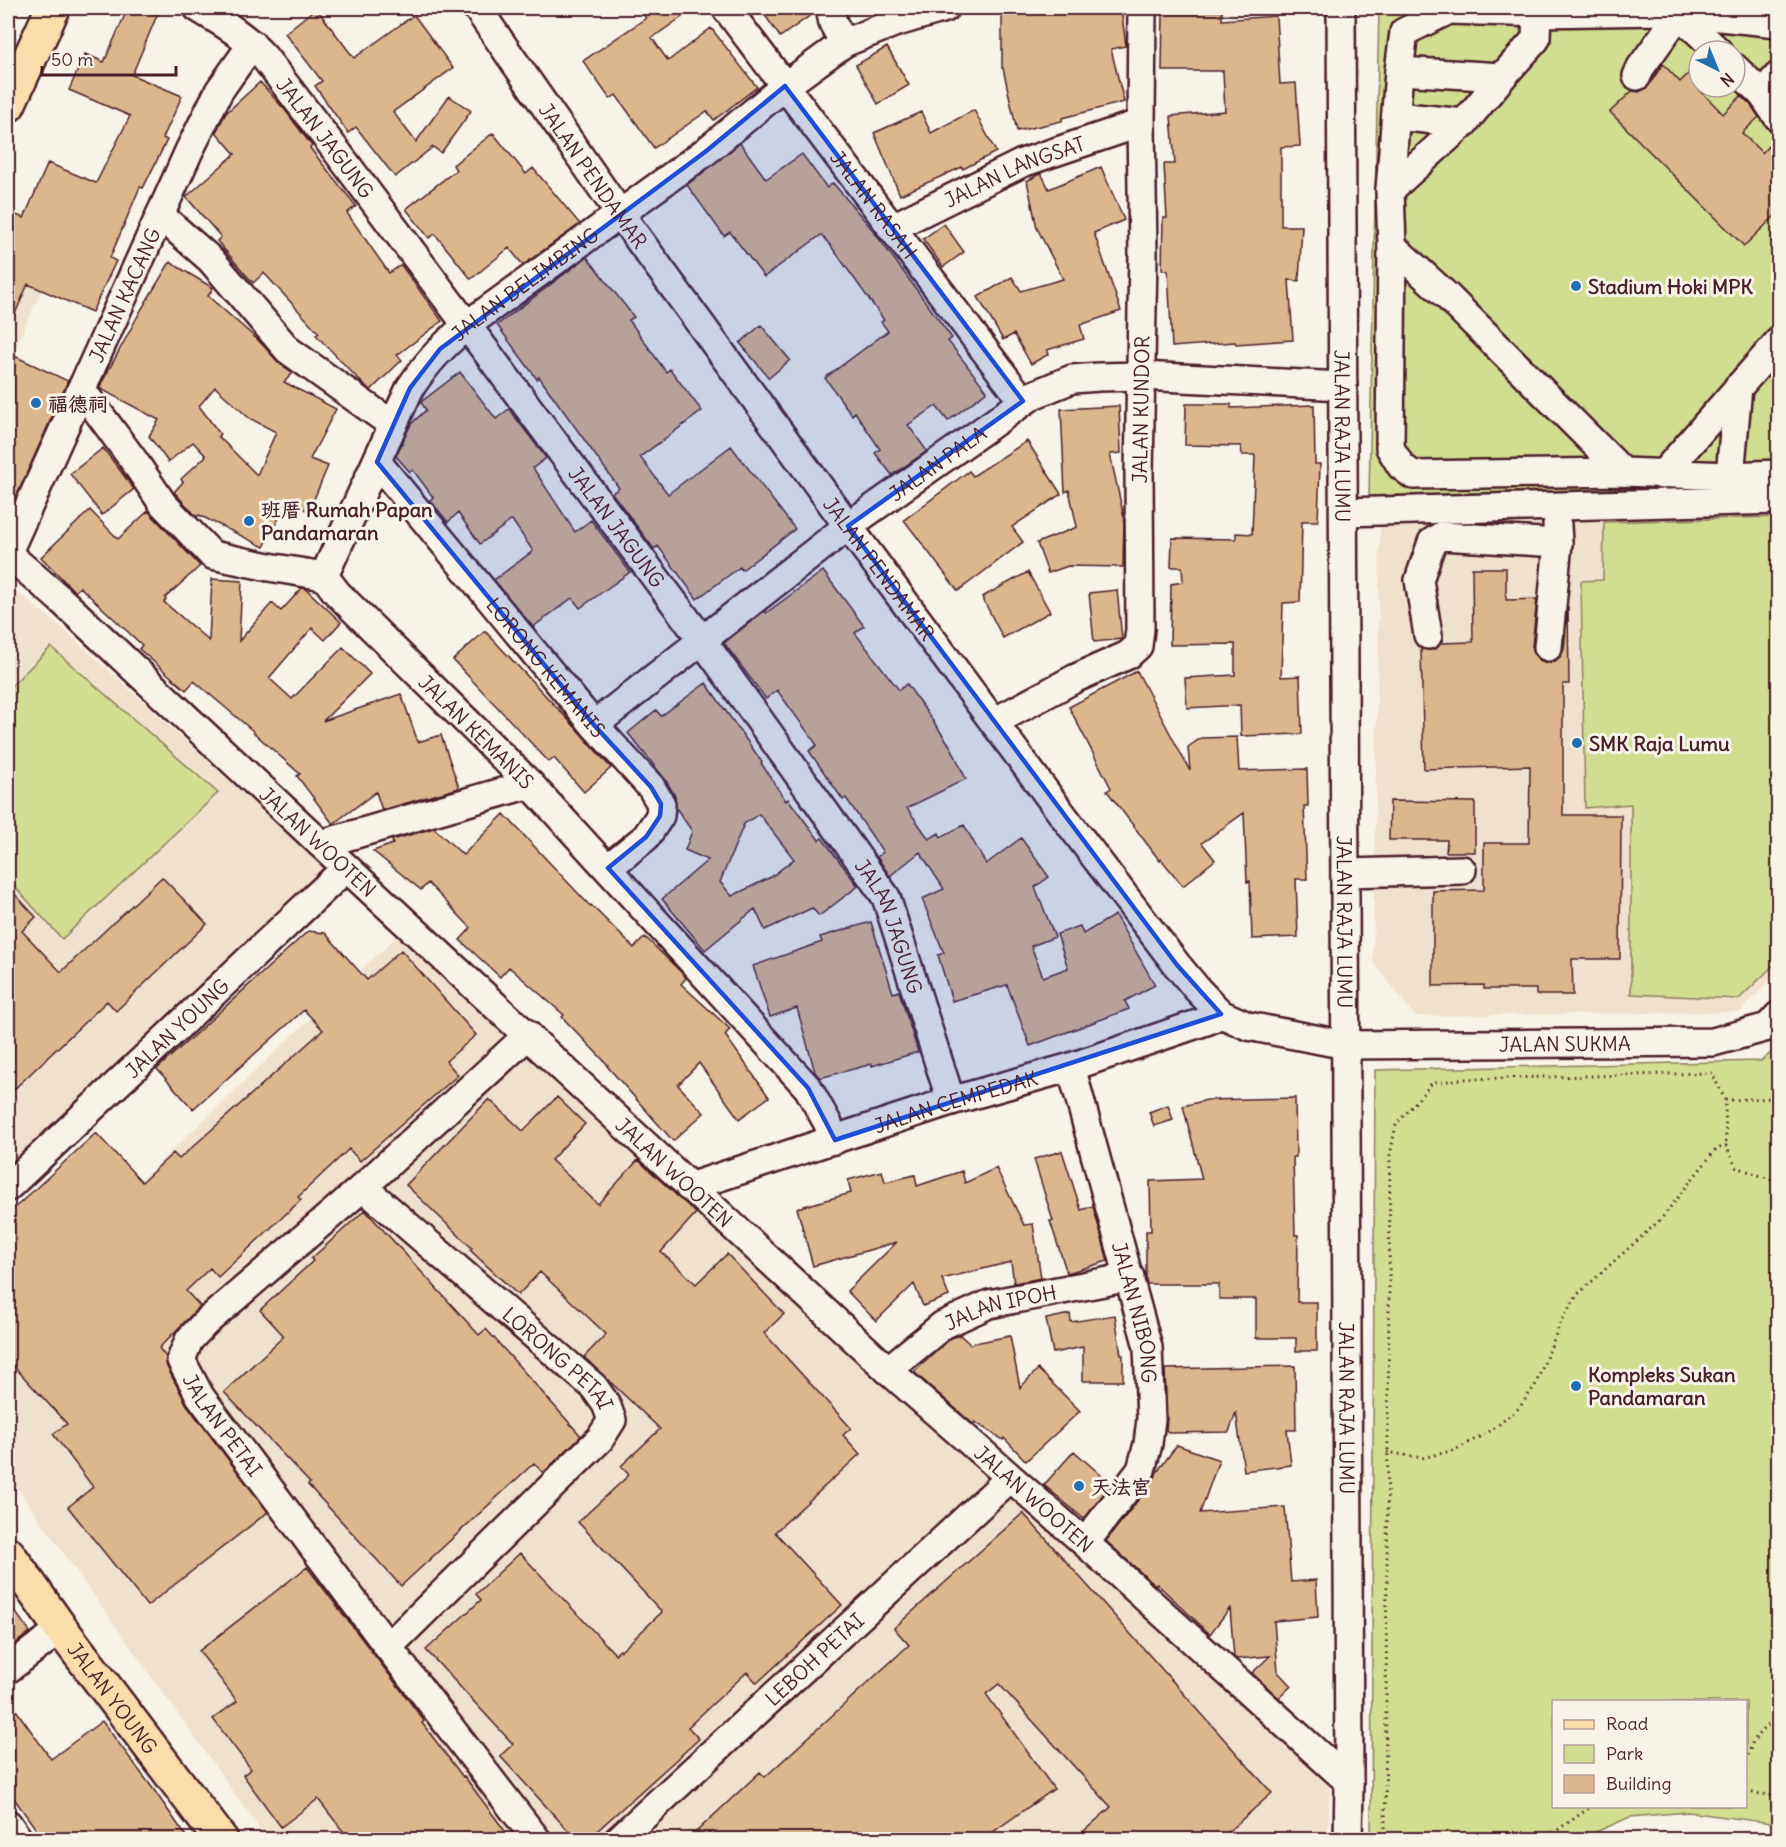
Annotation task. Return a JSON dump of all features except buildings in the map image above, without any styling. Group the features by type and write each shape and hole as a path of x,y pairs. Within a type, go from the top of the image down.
{"main road":[{"path":"8,105 53,8"},
{"name":"JALAN YOUNG","path":"8,1554 221,1839"}],"street":[{"name":"JALAN JAGUNG","path":"198,8 231,27 252,44 338,153 702,640 886,897 951,1101"},
{"name":"JALAN PENDAMAR","path":"477,8 620,214 848,526 1197,989 1221,1014 1248,1026 1346,1045"},
{"name":"JALAN RASAH","path":"726,8 1023,401"},
{"path":"830,8 833,24 844,43"},
{"name":"JALAN BELIMBING","path":"324,576 410,388 426,364 467,325 705,153 785,86 844,43 894,23 945,8"},
{"name":"JALAN KUNDOR","path":"994,722 1076,678 1128,654 1138,646 1143,255 1142,8"},
{"name":"JALAN RAJA LUMU","path":"1341,8 1350,1838"},
{"path":"1775,479 1623,472 1413,475 1401,466 1390,448 1392,246 1390,190 1404,32 1449,9 1679,10 1779,23"},
{"path":"1390,190 1464,123 1536,39 1537,10"},
{"path":"1679,10 1707,39"},
{"path":"1637,76 1679,10"},
{"name":"JALAN KACANG","path":"8,553 189,151 219,91 252,44"},
{"path":"1399,70 1502,77"},
{"path":"1747,74 1770,85 1779,117"},
{"path":"1396,116 1464,123"},
{"name":"JALAN LANGSAT","path":"891,228 1022,163 1141,123"},
{"path":"160,215 211,260 288,350 393,425"},
{"path":"1392,246 1448,297 1623,472"},
{"path":"1662,475 1779,342"},
{"name":"JALAN PALA","path":"594,725 848,526 1033,395 1072,379 1141,376 1343,386"},
{"path":"1731,476 1738,387"},
{"path":"81,389 164,504 213,555 324,576"},
{"name":"LORONG KEMANIS","path":"377,462 594,725 651,787 661,804 660,816 646,837 608,868"},
{"path":"1344,512 1555,506 1775,479"},
{"path":"1548,647 1558,543 1555,506"},
{"path":"1428,635 1419,580 1432,542 1441,536 1558,543"},
{"name":"JALAN WOOTEN","path":"8,553 888,1370 1349,1782"},
{"name":"JALAN KEMANIS","path":"324,576 337,593 530,784 808,1088 835,1140"},
{"path":"321,844 530,784"},
{"name":"JALAN YOUNG","path":"8,1187 346,868"},
{"path":"1345,873 1462,870"},
{"name":"JALAN CEMPEDAK","path":"689,1186 951,1101 1071,1067 1221,1014"},
{"name":"JALAN SUKMA","path":"1346,1045 1713,1042 1768,1027 1779,1016"},
{"name":"JALAN PETAI","path":"528,1035 363,1187 205,1323 189,1340 181,1360 200,1396 388,1647 537,1839"},
{"name":"JALAN NIBONG","path":"1071,1067 1148,1347 1151,1419 1148,1444 1141,1470 1084,1543"},
{"name":"LORONG PETAI","path":"363,1187 594,1387 606,1404 612,1420 600,1439 388,1647"},
{"name":"JALAN IPOH","path":"888,1370 943,1324 989,1304 1130,1277"},
{"name":"LEBOH PETAI","path":"618,1839 1010,1478"},
{"path":"8,1669 62,1629"},
{"path":"8,1824 19,1839"}],"path":[{"path":"1386,1839 1390,1155 1396,1125 1432,1083 1465,1079 1712,1072 1725,1100 1726,1146 1736,1167 1779,1182"},
{"path":"1725,1100 1779,1098"},
{"path":"1387,1452 1422,1458 1455,1450 1492,1430 1519,1408 1535,1386 1562,1319 1578,1294 1661,1219 1716,1149 1726,1146"},
{"path":"1747,1758 1754,1741 1779,1715"},
{"path":"1747,1792 1779,1796"},
{"path":"1543,1839 1589,1808"}],"highlighted area":[{"path":"785,86 1023,401 848,526 1177,965 1221,1014 835,1140 808,1088 608,868 646,837 660,816 661,804 651,787 594,725 377,462 410,388 440,349 705,152"}],"shaded area":[{"path":"8,270 43,286 8,365"},
{"name":"SMK Raja Lumu","path":"1778,511 1778,971 1740,1012 1415,1016 1373,962 1380,524"},
{"path":"8,585 59,625 326,869 8,1165"},
{"path":"397,936 1330,1782 1328,1839 267,1839 8,1475 8,1307"}],"green space":[{"name":"Stadium Hoki MPK","path":"1379,8 1778,8 1778,484 1369,496"},
{"path":"1778,517 1778,961 1739,999 1631,994 1631,804 1585,808 1581,581 1603,580 1604,522"},
{"path":"51,647 218,793 62,939 8,879 8,689"},
{"name":"Kompleks Sukan Pandamaran","path":"1778,1047 1778,1824 1688,1812 1630,1817 1580,1839 1371,1839 1375,1070 1761,1061"}],"place":[{"name":"Stadium Hoki MPK","path":"1576,286"},
{"name":"福德祠","path":"36,403"},
{"name":"班厝 Rumah Papan Pandamaran","path":"249,521"},
{"name":"SMK Raja Lumu","path":"1577,743"},
{"name":"Kompleks Sukan Pandamaran","path":"1576,1386"},
{"name":"天法宫","path":"1079,1486"}]}
